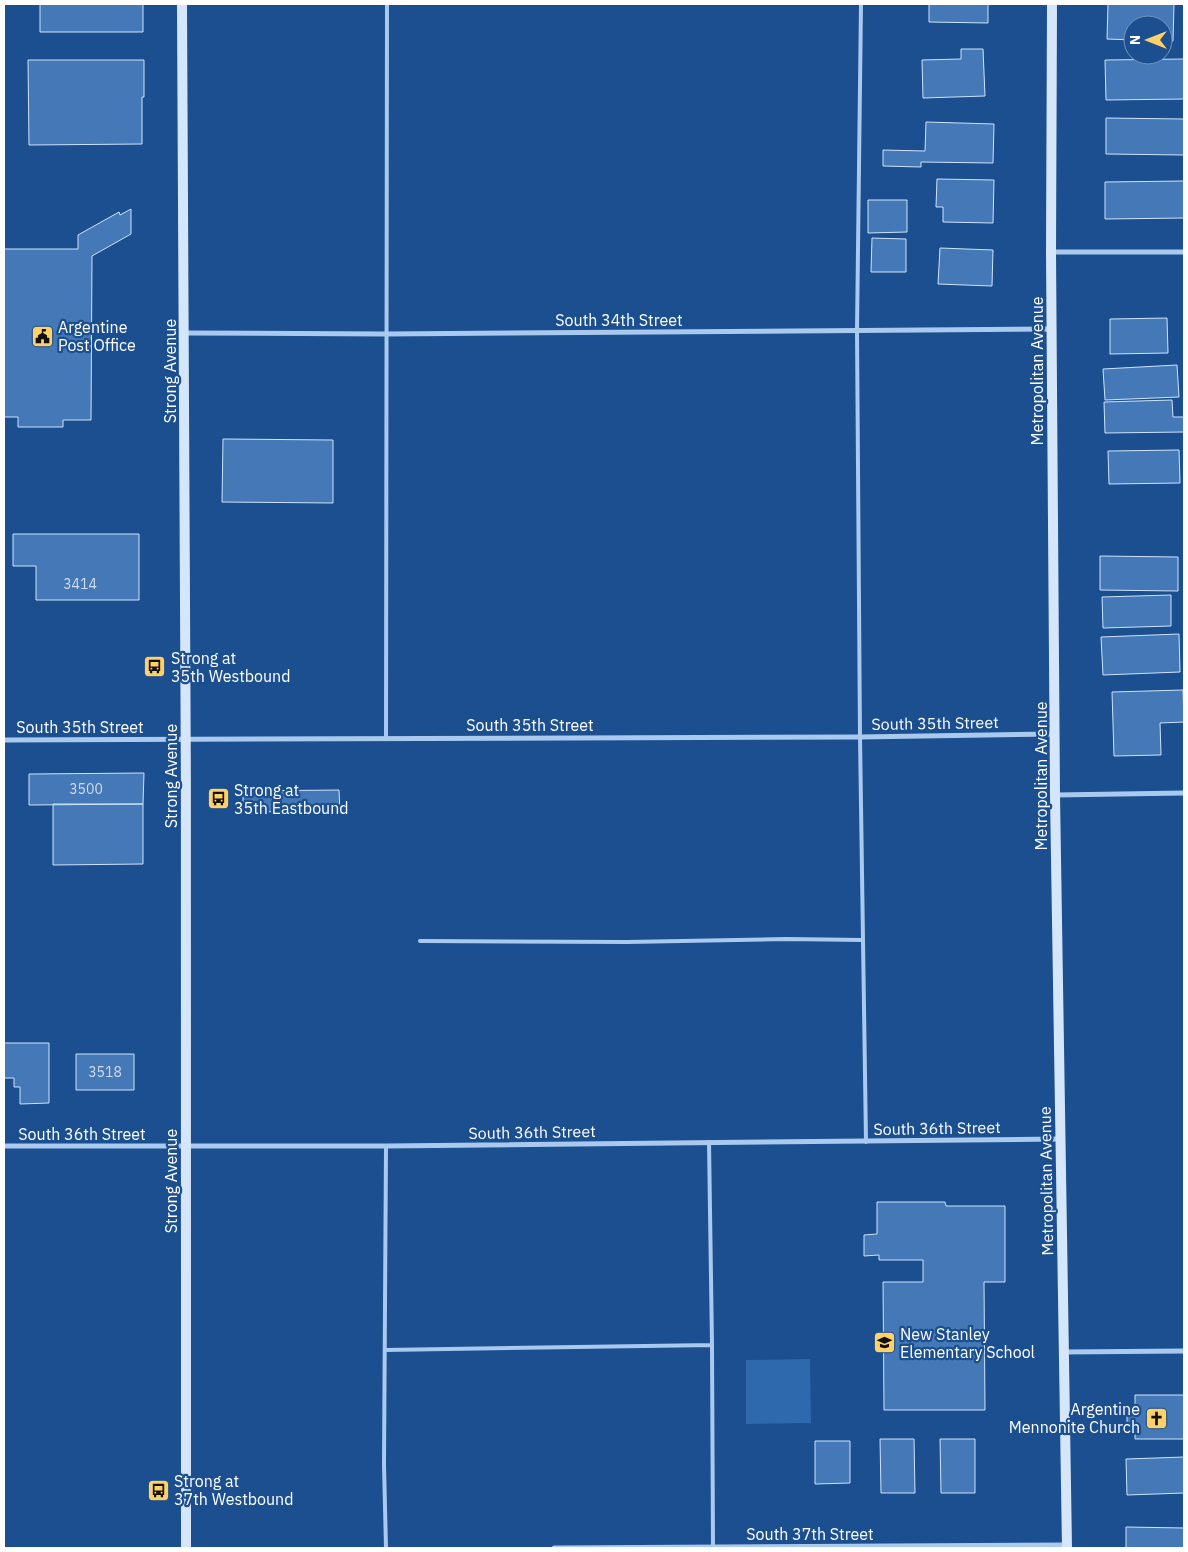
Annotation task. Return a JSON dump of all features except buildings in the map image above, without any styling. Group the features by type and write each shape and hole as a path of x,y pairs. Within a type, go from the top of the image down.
{"main road":[{"name":"Strong Avenue","path":"182,4 185,333 186,1548"},
{"name":"Metropolitan Avenue","path":"1052,4 1055,795 1066,1546"}],"street":[{"path":"1052,252 1184,252"},
{"name":"South 34th Street","path":"185,333 386,334 1052,329"},
{"name":"South 35th Street","path":"4,740 860,737 1056,734"},
{"path":"1055,795 1184,793"},
{"name":"South 36th Street","path":"4,1146 386,1146 1060,1139"},
{"path":"1064,1352 1184,1351"},
{"name":"South 37th Street","path":"554,1548 1066,1546"}],"lane":[{"path":"386,738 387,4"},
{"path":"861,4 857,331 860,737 866,1142"},
{"path":"420,941 863,940"},
{"path":"709,1142 713,1547"},
{"path":"386,1146 386,1548"},
{"path":"385,1350 712,1344"}],"shaded area":[{"path":"810,1359 811,1423 746,1424 746,1360"}],"place":[{"name":"Argentine Post Office","path":"42,336"},
{"name":"Strong at 35th Westbound","path":"155,667"},
{"name":"Strong at 35th Eastbound","path":"218,799"},
{"name":"New Stanley Elementary School","path":"884,1343"},
{"name":"Argentine Mennonite Church","path":"1156,1418"},
{"name":"Strong at 37th Westbound","path":"158,1490"}]}
